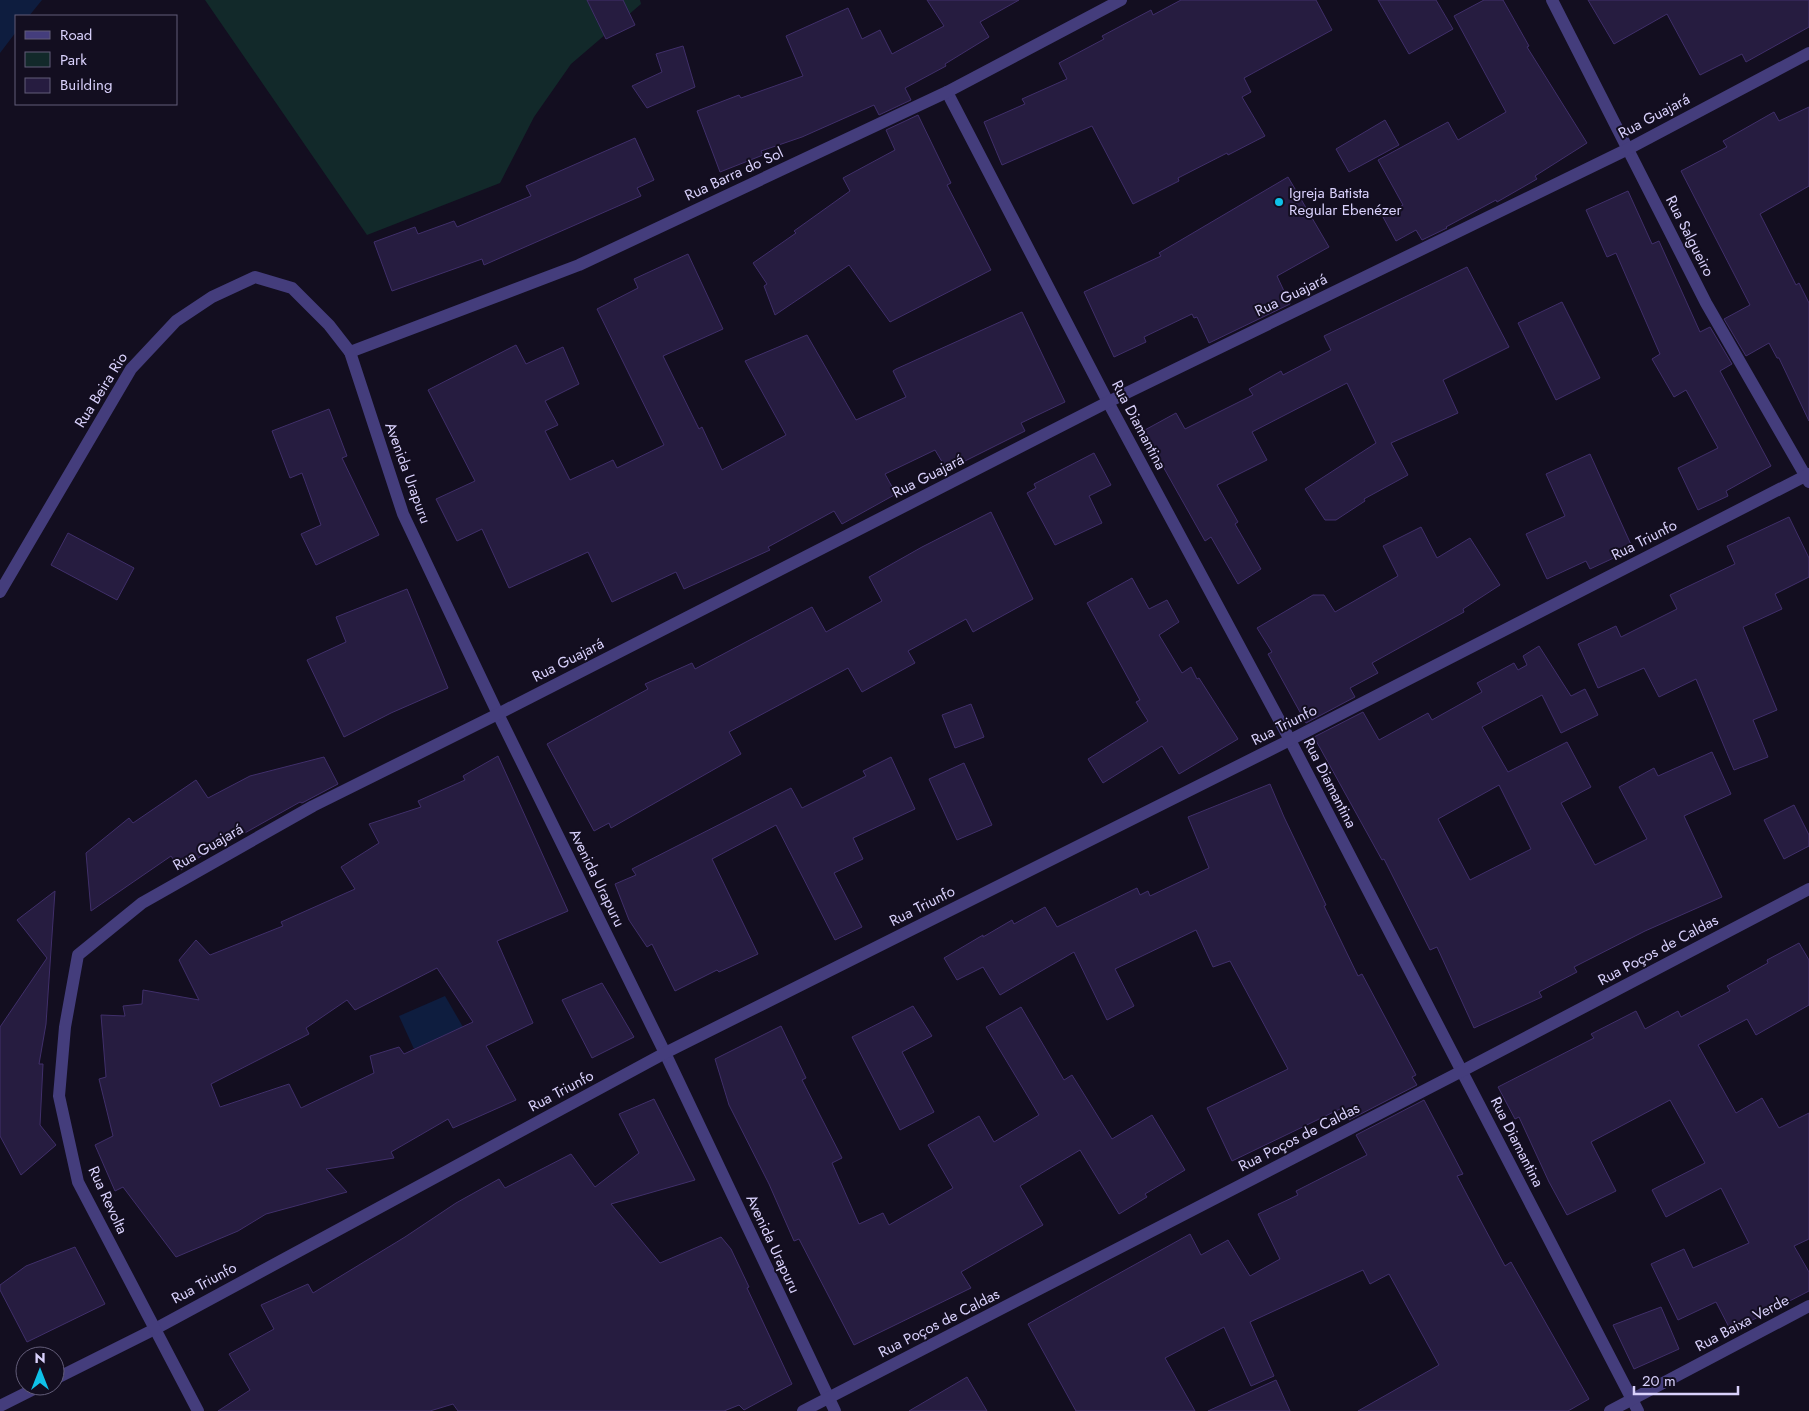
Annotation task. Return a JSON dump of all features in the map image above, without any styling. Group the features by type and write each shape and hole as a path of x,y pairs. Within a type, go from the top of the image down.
{"street":[{"name":"Rua Barra do Sol","path":"350,352 579,265 947,92 1121,0"},
{"name":"Rua Salgueiro","path":"1552,0 1706,304 1808,477"},
{"name":"Rua Guajará","path":"78,955 142,903 313,806 498,714 1108,402 1628,148 1809,53"},
{"name":"Rua Diamantina","path":"947,92 1108,402 1290,740 1635,1406"},
{"name":"Rua Beira Rio","path":"0,592 131,369 176,321 212,297 256,277 292,288 329,325 350,352"},
{"name":"Avenida Urapuru","path":"350,352 403,514 498,714 665,1053 835,1411"},
{"name":"Rua Triunfo","path":"65,1373 154,1329 665,1053 1290,740 1808,477"},
{"name":"Rua Poços de Caldas","path":"802,1411 1462,1071 1809,889"},
{"name":"Rua Revolta","path":"78,955 65,1027 59,1096 78,1182 198,1411"},
{"name":"Rua Baixa Verde","path":"1610,1411 1635,1406 1809,1306"},
{"path":"0,1406 20,1396"}],"green space":[{"path":"205,0 640,0 641,4 571,64 534,117 500,183 367,235"}],"water":[{"path":"0,0 42,0 30,15 15,15 15,33 0,53"},
{"path":"445,996 463,1027 414,1049 399,1016"}],"building":[{"path":"587,0 623,0 635,25 606,39"},
{"path":"927,0 1019,0 980,22 989,37 945,64 946,66 905,88 911,100 879,115 874,105 802,137 761,151 763,155 720,172 697,111 739,95 741,98 803,76 786,36 848,8 862,39 880,30 892,54 944,26"},
{"path":"1181,0 1316,0 1332,30 1244,78 1251,92 1242,97 1265,136 1178,178 1179,181 1133,204 1092,126 1002,165 984,122 1025,104 1022,99 1067,79 1059,63 1104,39 1102,36 1151,10 1153,15"},
{"path":"1378,0 1436,0 1453,29 1409,54"},
{"path":"1484,0 1503,0 1529,46 1527,47 1587,143 1535,176 1537,179 1447,228 1422,240 1416,230 1396,241 1383,217 1403,205 1378,160 1448,122 1458,140 1506,112 1454,16"},
{"path":"1588,0 1809,0 1809,27 1746,62 1742,54 1700,75 1667,14 1614,44"},
{"path":"683,46 695,87 647,108 632,86 662,72 656,54"},
{"path":"1809,107 1809,186 1760,214 1796,285 1799,283 1809,303 1809,421 1779,358 1777,358 1769,343 1746,356 1724,319 1750,305 1681,171 1727,147 1723,141 1774,112 1779,121"},
{"path":"918,115 951,183 947,185 991,270 890,322 849,265 775,315 764,286 767,284 753,263 796,233 794,231 850,191 843,178 895,150 886,130"},
{"path":"1385,120 1399,145 1349,172 1336,149"},
{"path":"635,138 654,180 637,188 641,196 484,265 482,259 392,291 374,242 415,227 418,234 454,221 457,227 531,196 526,186"},
{"path":"1288,177 1329,247 1277,276 1290,304 1209,343 1197,317 1194,318 1192,314 1144,337 1146,342 1114,357 1084,292 1161,256 1159,253"},
{"path":"1628,191 1652,244 1659,241 1700,332 1710,327 1732,364 1720,371 1771,466 1726,491 1728,496 1698,510 1678,468 1718,448 1686,390 1674,397 1652,359 1660,354 1616,253 1607,257 1586,210"},
{"path":"688,254 723,329 663,356 699,429 702,427 722,470 786,435 745,361 807,335 856,420 906,397 893,371 896,369 1022,312 1065,402 1021,423 1025,431 947,470 935,450 885,474 896,494 842,524 834,511 768,547 770,550 684,589 676,572 612,602 588,552 509,588 482,529 457,541 436,499 475,481 428,390 516,345 526,364 563,347 579,384 545,401 558,425 545,431 570,480 613,460 617,468 664,445 597,309 638,288 634,279"},
{"path":"1467,267 1509,347 1443,380 1458,413 1391,443 1408,475 1364,499 1365,501 1336,520 1325,520 1305,489 1376,443 1347,383 1252,432 1267,460 1217,485 1238,522 1235,524 1261,569 1238,584 1211,537 1205,541 1143,431 1176,413 1185,429 1253,395 1249,389 1281,371 1283,375 1331,350 1324,336"},
{"path":"1562,302 1600,378 1556,400 1518,323"},
{"path":"329,409 347,456 342,458 379,535 316,565 301,534 321,525 302,473 290,478 272,431"},
{"path":"1094,453 1111,485 1089,496 1102,523 1055,545 1027,493 1036,488 1034,484"},
{"path":"1590,454 1633,549 1590,569 1586,561 1547,579 1526,534 1565,516 1546,474"},
{"path":"991,512 1033,599 973,632 966,619 908,651 915,663 862,692 848,668 729,732 741,754 611,828 609,823 594,831 547,744 648,689 645,684 692,663 695,669 812,607 826,632 882,601 869,577 922,547"},
{"path":"1789,517 1809,558 1809,577 1775,594 1782,609 1743,627 1777,710 1753,720 1768,757 1734,770 1696,679 1659,697 1644,668 1598,688 1578,644 1616,626 1621,637 1677,609 1670,595 1735,564 1727,546"},
{"path":"1421,527 1437,558 1470,538 1500,585 1463,609 1464,612 1372,663 1378,673 1350,688 1355,697 1306,723 1268,654 1272,652 1257,628 1313,595 1324,595 1335,612 1398,576 1383,546"},
{"path":"68,533 134,568 117,600 51,565"},
{"path":"1132,578 1149,609 1167,600 1179,622 1159,635 1182,673 1191,667 1197,679 1199,678 1238,739 1179,774 1162,746 1103,783 1088,759 1148,721 1136,702 1140,700 1087,603"},
{"path":"407,589 448,688 391,713 344,737 307,660 346,642 336,617"},
{"path":"1539,646 1571,696 1585,689 1598,715 1561,733 1542,695 1482,727 1508,772 1567,742 1591,787 1561,803 1595,865 1647,839 1619,787 1654,768 1658,776 1712,752 1731,794 1684,816 1722,897 1645,931 1574,967 1577,972 1539,992 1542,997 1474,1028 1437,947 1430,950 1384,859 1382,860 1314,737 1363,712 1379,740 1428,713 1432,720 1482,692 1477,683 1514,663 1518,670 1527,665 1523,656","holes":["1499,785 1531,849 1470,880 1438,819"]},
{"path":"971,704 984,737 955,748 942,715"},
{"path":"498,756 568,911 497,941 533,1023 486,1046 516,1100 453,1128 448,1119 391,1152 394,1158 326,1169 347,1192 266,1214 238,1231 176,1257 123,1187 115,1191 95,1145 113,1136 99,1079 106,1077 101,1015 125,1016 123,1006 142,1004 143,990 199,1000 179,960 196,940 210,955 283,926 281,922 355,889 341,867 379,843 369,824 421,807 418,801 465,780 463,776","holes":["437,968 473,1022 404,1054 399,1047 370,1056 374,1073 301,1108 289,1084 220,1107 211,1084 309,1034 306,1028 347,1000 355,1010"]},
{"path":"324,757 338,784 302,803 300,802 243,834 240,829 181,870 171,856 91,911 86,853 129,818 133,823 196,780 208,798 250,776"},
{"path":"891,757 915,809 853,838 863,859 834,873 862,927 835,940 776,825 712,859 758,954 719,972 717,970 675,991 652,944 647,947 629,920 615,884 636,875 632,869 791,788 802,808 866,776 863,771"},
{"path":"964,763 992,825 957,840 929,779"},
{"path":"1270,784 1326,905 1324,906 1358,976 1362,974 1416,1075 1412,1077 1417,1085 1349,1120 1342,1108 1232,1161 1207,1108 1288,1069 1230,961 1213,967 1196,930 1115,969 1134,1006 1107,1020 1074,952 1000,995 983,967 957,980 944,958 1012,920 1014,924 1045,907 1057,927 1137,888 1140,895 1148,891 1150,896 1209,868 1188,817"},
{"path":"1794,805 1809,835 1809,846 1784,859 1764,820"},
{"path":"55,891 46,1024 39,1064 43,1064 40,1125 56,1145 21,1175 0,1136 0,1027 47,958 17,920"},
{"path":"1799,943 1809,960 1809,1005 1756,1035 1747,1019 1698,1045 1736,1113 1762,1098 1779,1128 1809,1113 1809,1239 1794,1246 1809,1272 1809,1291 1731,1331 1716,1302 1678,1320 1651,1264 1684,1249 1693,1268 1749,1243 1721,1188 1666,1217 1652,1190 1705,1163 1670,1100 1591,1142 1616,1191 1567,1215 1549,1182 1519,1117 1515,1119 1498,1087 1594,1038 1591,1034 1636,1011 1645,1029 1678,1011 1681,1017 1730,991 1727,986 1768,963 1767,960"},
{"path":"602,983 634,1037 592,1058 562,1000"},
{"path":"913,1006 932,1036 902,1052 934,1112 900,1130 852,1037"},
{"path":"1021,1007 1064,1080 1072,1075 1112,1139 1152,1115 1185,1170 1145,1194 1147,1197 1119,1214 1080,1150 1020,1186 1043,1225 961,1272 971,1288 854,1345 799,1239 794,1241 769,1184 729,1105 715,1059 781,1026 806,1078 802,1080 842,1158 832,1163 859,1224 883,1213 889,1225 953,1188 928,1145 979,1116 994,1142 1039,1115 986,1027"},
{"path":"654,1099 695,1180 611,1204 660,1263 721,1237 731,1249 792,1384 744,1410 739,1405 724,1411 458,1411 453,1404 430,1411 218,1411 250,1390 229,1354 274,1329 261,1305 308,1284 313,1293 405,1237 456,1203 499,1179 505,1188 571,1154 595,1187 639,1153 619,1114"},
{"path":"1424,1100 1463,1174 1457,1176 1505,1266 1511,1262 1589,1399 1568,1411 1358,1411 1439,1365 1389,1274 1370,1284 1363,1270 1250,1322 1274,1376 1251,1386 1224,1327 1165,1358 1195,1411 1076,1411 1028,1324 1190,1234 1201,1255 1228,1240 1250,1276 1280,1259 1258,1214 1298,1195 1296,1191 1367,1155 1356,1135"},
{"path":"75,1247 105,1304 27,1342 0,1290 0,1285 26,1266"},
{"path":"1661,1307 1679,1349 1634,1369 1613,1325"},
{"path":"967,1377 987,1411 909,1411"},
{"path":"1276,1380 1290,1411 1208,1411"}],"place":[{"name":"Igreja Batista Regular Ebenézer","path":"1279,202"}]}
